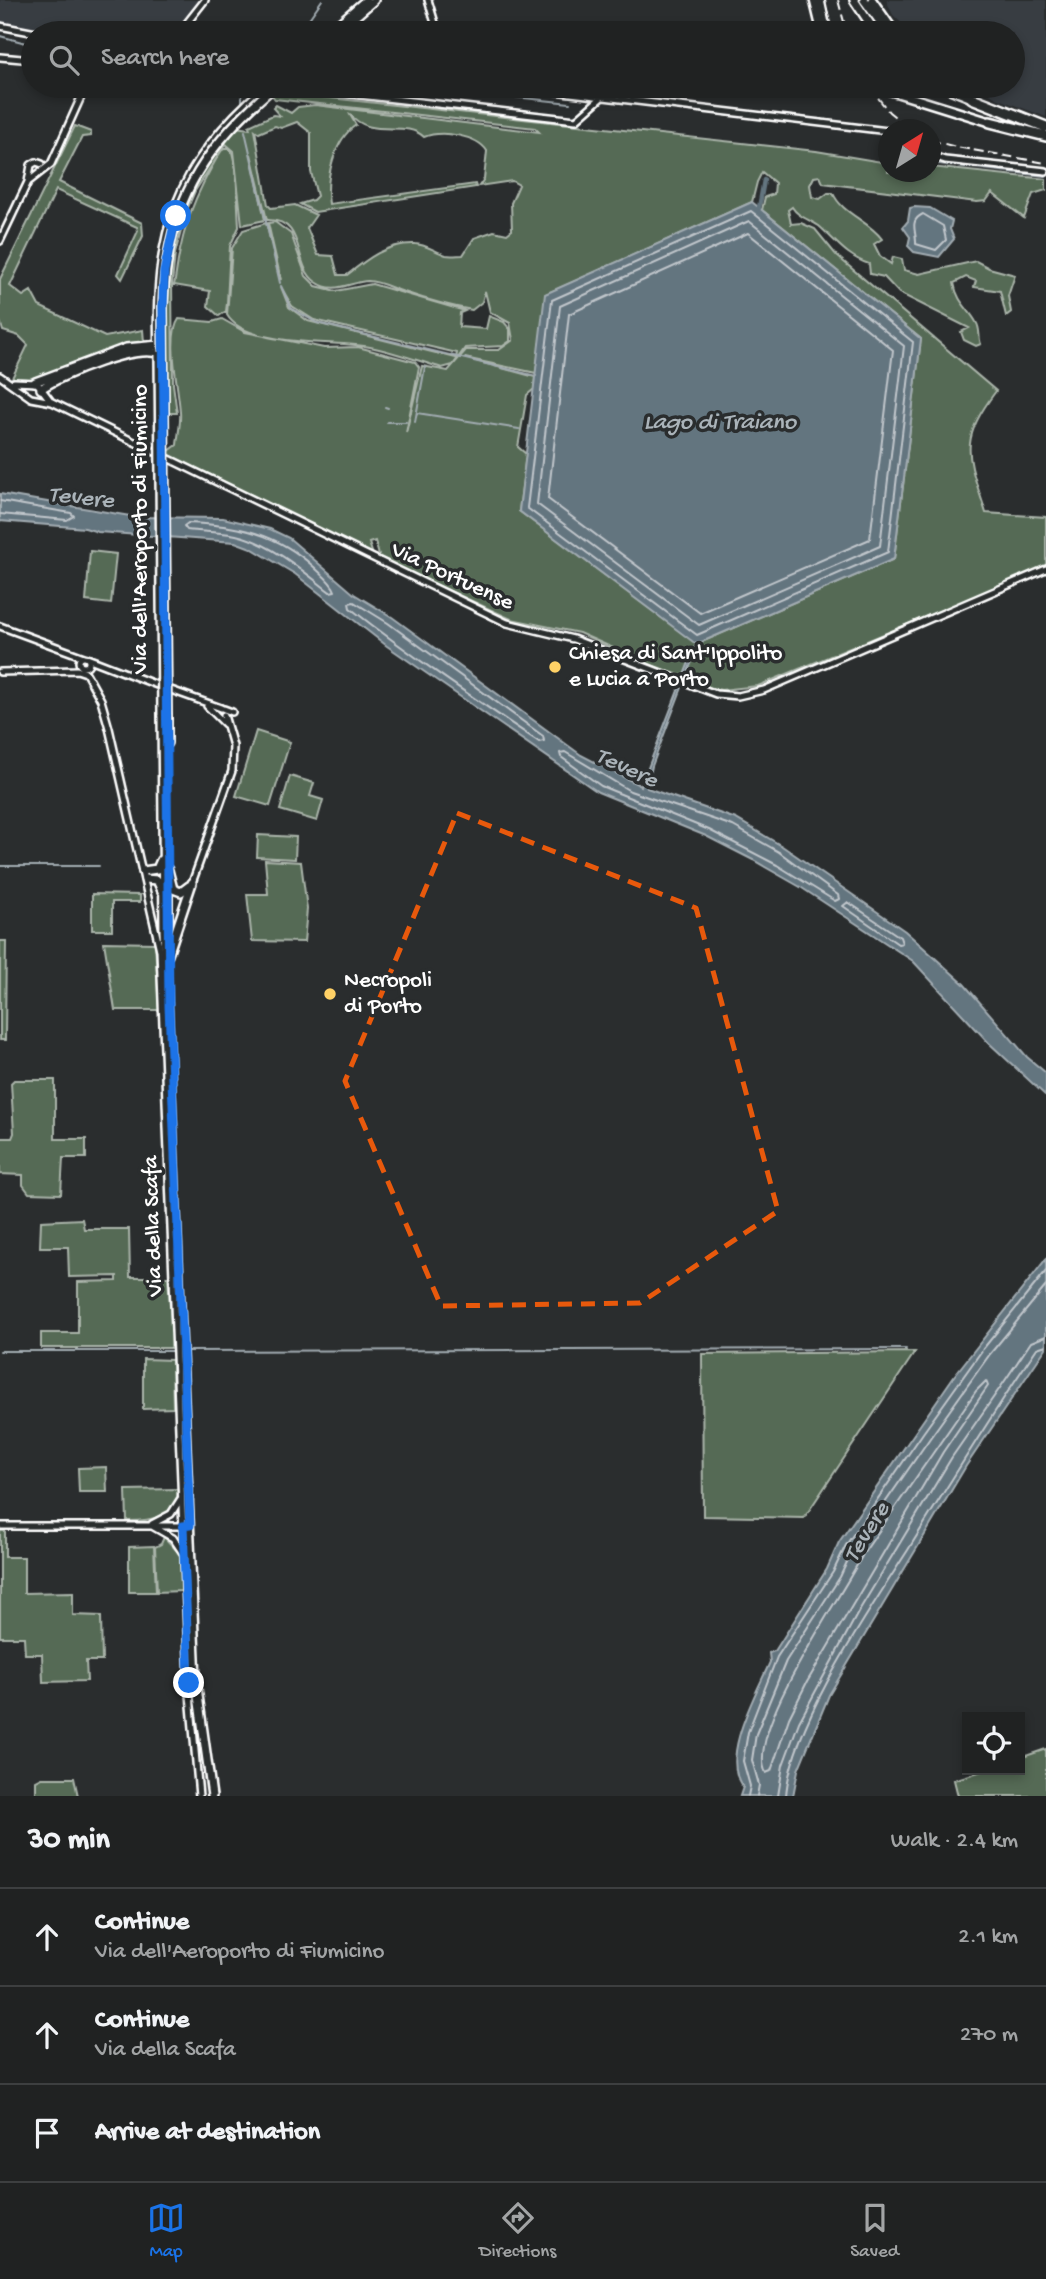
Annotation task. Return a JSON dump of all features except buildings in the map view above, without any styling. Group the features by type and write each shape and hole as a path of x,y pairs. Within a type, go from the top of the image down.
{"highway":[{"path":"972,98 1046,127"},
{"path":"990,122 1046,139"},
{"path":"1005,132 1046,139"}],"main road":[{"path":"343,21 374,0"},
{"path":"814,0 820,21"},
{"path":"820,0 823,21"},
{"path":"855,0 868,21"},
{"path":"864,0 879,21"},
{"path":"872,0 887,21"},
{"path":"348,21 364,5"},
{"path":"162,357 159,345 160,267 167,232 180,194 210,142 255,98"},
{"name":"Via dell'Aeroporto di Fiumicino","path":"212,1796 197,1693 186,1526 169,1006 162,357 164,272 172,232 185,194 204,159 228,128 262,98"},
{"path":"913,98 990,122"},
{"path":"41,390 128,352 159,345"},
{"path":"32,383 126,348 145,348 162,357"},
{"name":"Via dell'Aeroporto di Fiumicino","path":"165,715 163,901 169,1006"},
{"path":"144,875 159,868 163,849"},
{"path":"168,870 172,887 176,891 186,890 192,883"},
{"path":"144,875 157,880 163,901"},
{"path":"168,956 192,883"}],"street":[{"path":"188,21 205,0"},
{"path":"430,2 436,21"},
{"path":"0,26 21,30"},
{"path":"0,57 21,59"},
{"path":"43,172 53,158 80,98"},
{"path":"385,98 576,120 600,98"},
{"path":"583,98 588,108"},
{"path":"621,98 878,130"},
{"path":"0,241 28,182 34,162 42,164 53,158"},
{"path":"941,159 1046,171"},
{"path":"42,164 43,172"},
{"path":"32,172 43,172"},
{"path":"0,376 25,392 32,383"},
{"path":"9,381 32,383"},
{"name":"Via Portuense","path":"32,383 52,402"},
{"path":"37,397 41,390"},
{"name":"Via Portuense","path":"25,392 31,398 37,397 52,402 507,623 573,639 689,686 727,695 764,690 1046,569"},
{"path":"0,626 157,685"},
{"path":"71,652 80,663 88,666 99,663"},
{"path":"77,670 86,657"},
{"path":"0,672 77,670 86,673 86,657"},
{"name":"Via della Scafa","path":"86,673 101,700 160,950 182,1494 186,1526 184,1558 189,1683 199,1796"},
{"path":"171,690 201,701 222,713 232,712"},
{"path":"192,883 232,771 233,746 222,713"},
{"path":"149,1525 175,1510 182,1494"},
{"path":"149,1525 173,1538 184,1558"},
{"path":"0,1526 186,1526"}],"highlighted area":[{"path":"457,813 696,908 778,1211 640,1303 441,1306 345,1081"}],"shaded area":[{"path":"0,0 199,0 185,21 21,21 21,26 0,22"},
{"path":"886,0 1046,0 1046,117 996,98 1025,98 1025,21 899,21 893,15"}],"green space":[{"path":"274,98 330,98 816,151 878,161 878,182 941,182 941,168 1046,179 1046,190 1033,194 1024,218 992,193 986,201 977,202 823,183 820,176 814,177 810,185 812,197 820,199 833,193 842,206 882,239 874,244 880,256 891,264 893,257 902,259 904,270 919,274 976,261 989,268 1015,275 1008,296 1011,312 1006,316 1000,291 974,287 976,281 966,277 954,283 960,300 978,325 981,344 976,346 964,340 961,332 969,328 899,293 884,277 870,274 869,264 848,253 819,226 801,216 792,207 788,210 791,224 801,223 815,229 837,256 996,391 975,424 971,437 974,477 986,513 1046,517 1046,567 758,686 721,690 697,685 579,633 511,619 380,559 375,541 369,543 373,555 169,455 169,451 177,445 180,420 173,351 175,327 179,319 212,322 222,319 245,332 324,348 358,347 415,362 419,367 406,433 422,366 448,371 466,350 499,350 513,340 510,323 490,312 485,291 482,302 472,310 430,300 373,281 336,288 316,282 309,275 294,235 288,227 280,222 267,220 251,154 265,220 242,225 234,151 226,144 195,191 186,212 175,254 172,283 173,384 177,413 169,413 169,288 178,227 202,170 235,127 250,129 249,126 273,115 280,116 273,108 276,105 291,113 298,107 315,105 539,132 535,128","holes":["349,113 367,126 407,129 424,137 458,135 482,146 487,151 484,179 479,186 512,181 519,185 511,203 512,230 507,234 494,231 474,238 463,255 446,255 419,244 395,246 370,258 347,275 338,275 333,256 318,255 307,228 316,215 295,205 271,208 268,205 255,130 259,133 275,126 281,128 297,122 311,133 311,172 317,196 300,204 315,212 476,187 475,184 329,204 328,183 333,160 342,140 356,125","762,172 775,183 774,194 765,197 762,210 921,339 894,559 697,644 519,511 526,454 518,447 527,395 534,389 535,377 465,358 536,373 546,294 752,202"]},
{"path":"75,126 91,132 91,136 82,137 59,182 142,223 143,236 122,279 118,274 138,231 137,227 56,190 10,286 23,296 31,291 39,306 105,337 143,330 144,342 43,377 12,378 28,345 19,336 3,331 0,321 0,279"},
{"path":"228,147 236,169 239,227 230,246 226,311 219,316 208,306 210,291 174,285 190,212 221,151"},
{"path":"275,222 291,234 306,276 316,286 336,291 372,284 465,311 460,313 459,327 486,329 489,316 504,322 510,329 510,341 503,346 465,348 453,365 442,368 370,347 272,338 237,326 227,315 232,248 243,230 266,223 281,280 268,223","holes":["281,287 292,306 314,320 457,353 456,358 308,321 289,307"]},
{"path":"90,551 116,554 111,604 86,601"},
{"path":"256,731 290,742 270,806 236,796"},
{"path":"290,776 314,783 310,796 323,800 317,821 280,810"},
{"path":"258,835 296,837 295,859 257,857"},
{"path":"265,860 301,862 307,909 304,942 252,941 247,894 268,894"},
{"path":"92,894 140,895 140,902 112,902 112,930 92,930"},
{"path":"0,941 6,941 5,1040 0,1040"},
{"path":"104,942 155,943 159,1010 115,1010"},
{"path":"14,1080 55,1080 55,1139 86,1139 86,1158 63,1158 61,1194 29,1193 23,1185 23,1175 0,1174 0,1138 12,1138 14,1133 11,1083"},
{"path":"82,1219 84,1229 129,1229 130,1277 168,1277 173,1348 41,1348 41,1333 78,1333 78,1282 117,1281 117,1276 69,1277 68,1247 40,1247 41,1221"},
{"path":"915,1352 804,1518 703,1516 702,1354"},
{"path":"143,1359 172,1360 173,1408 143,1409"},
{"path":"106,1467 107,1492 79,1492 78,1468"},
{"path":"178,1489 177,1499 168,1512 153,1519 127,1521 126,1490"},
{"path":"0,1531 5,1531 5,1557 24,1557 24,1593 73,1592 73,1615 101,1616 102,1661 86,1661 87,1681 43,1682 42,1654 25,1654 24,1637 0,1637"},
{"path":"164,1537 180,1554 181,1591 157,1592 155,1547 161,1544"},
{"path":"154,1546 156,1592 129,1592 129,1547"},
{"path":"1046,1749 1046,1796 958,1796 954,1780 970,1775 1025,1775 1025,1756"},
{"path":"42,1778 74,1778 78,1796 36,1796 36,1781"}],"water":[{"name":"Lago di Traiano","path":"752,202 921,339 894,559 699,643 652,766 647,788 736,819 782,846 905,931 964,984 1027,1057 1046,1073 1046,1096 989,1043 913,961 802,888 753,860 706,836 598,792 387,646 295,574 251,548 235,542 98,532 85,528 0,521 0,494 136,517 223,518 270,529 289,538 354,594 392,617 581,755 641,786 696,644 519,511 545,294"},
{"path":"910,208 930,208 952,221 950,229 954,239 939,257 914,252 908,246 910,237 903,227 908,221"},
{"name":"Tevere","path":"1046,1259 1046,1348 966,1466 829,1695 798,1770 793,1796 740,1796 743,1787 737,1775 735,1759 738,1743 749,1707 770,1662 769,1653 775,1651 827,1569 839,1542 954,1376"}],"waterway":[{"path":"307,21 322,0"},
{"path":"0,36 21,42"},
{"path":"242,98 242,104"},
{"path":"524,98 570,103"},
{"path":"245,131 280,283"},
{"path":"941,164 1046,176"},
{"path":"759,208 764,180"},
{"path":"281,286 291,308 317,323 536,376"},
{"path":"415,422 425,367"},
{"path":"417,413 519,429"},
{"path":"387,422 406,422"},
{"path":"0,866 99,866"},
{"path":"186,1351 906,1349"},
{"path":"0,1351 171,1351"}],"railway":[{"path":"838,0 844,21"},
{"path":"878,98 898,119"},
{"path":"941,143 1046,163"}],"place":[{"name":"Chiesa di Sant'Ippolito e Lucia a Porto","path":"555,667"},
{"name":"Necropoli di Porto","path":"330,994"}],"route":[{"path":"176,216 164,272 163,307 167,581 166,775 169,1006 190,1525 183,1526 189,1683"}]}
